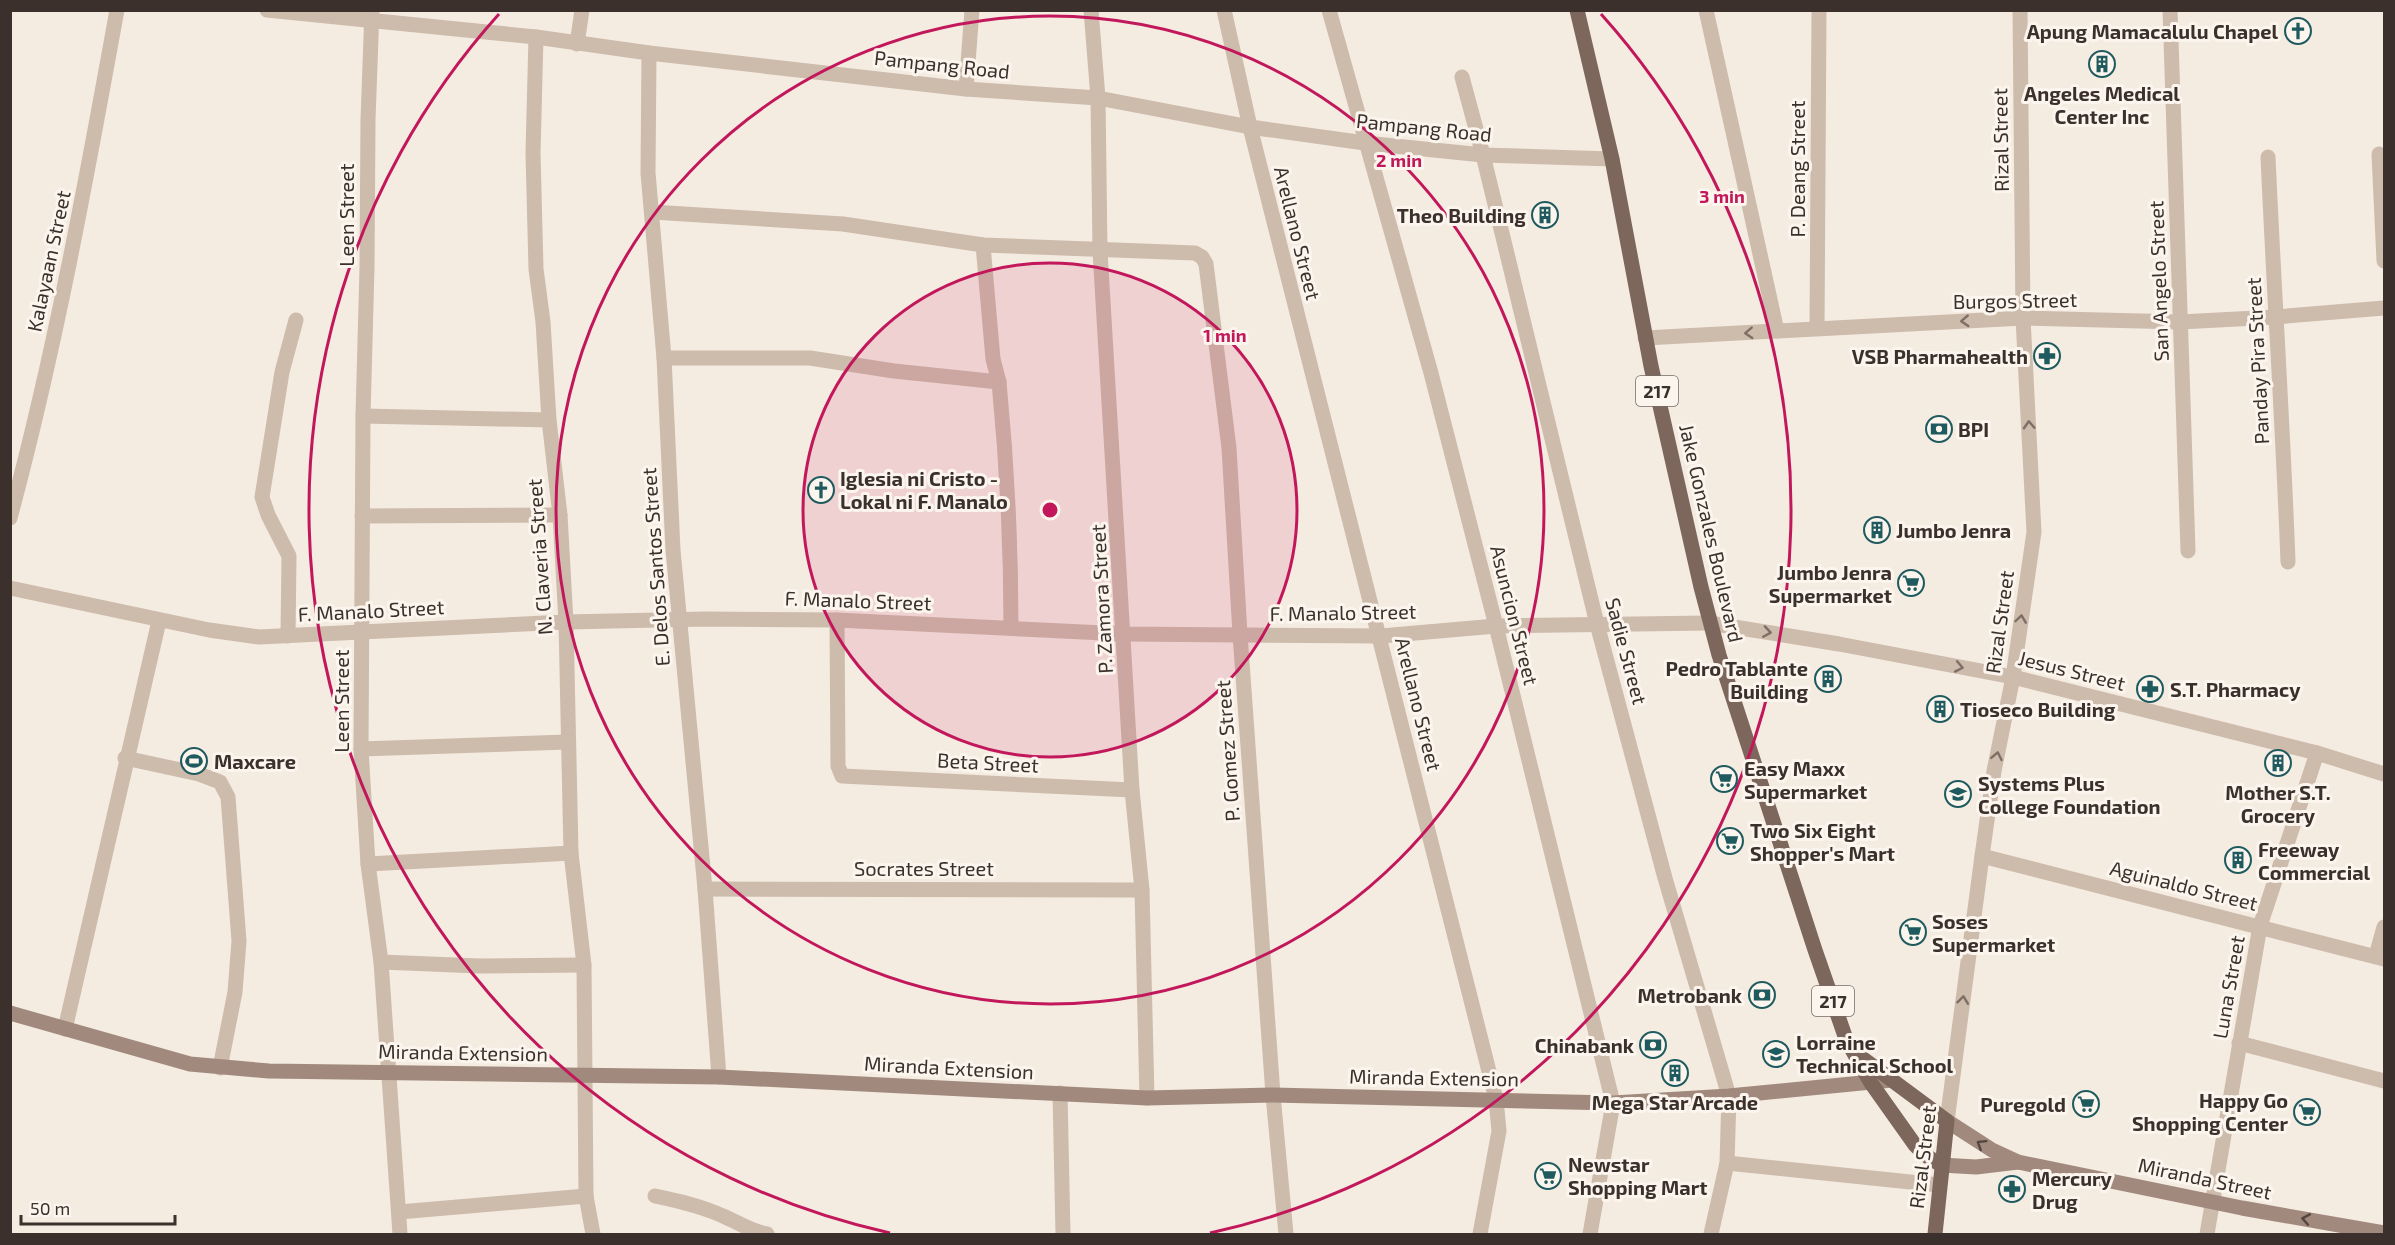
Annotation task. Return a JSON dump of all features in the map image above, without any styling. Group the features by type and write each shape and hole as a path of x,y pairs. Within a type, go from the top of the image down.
{"main road":[{"name":"Jake Gonzales Boulevard","path":"1577,10 1612,159 1645,338 1709,623 1846,1039 1871,1083 1915,1144 1925,1155 1941,1165"},
{"name":"Miranda Extension","path":"10,1013 190,1064 269,1071 719,1077 1147,1098 1273,1095 1613,1103 1729,1096 1892,1080"},
{"path":"1853,1052 1947,1121"},
{"name":"Miranda Street","path":"1947,1121 1992,1150 2018,1162 2242,1208 2385,1233"},
{"name":"Rizal Street","path":"1935,1234 1947,1121"},
{"name":"Miranda Street","path":"1941,1165 1976,1167 2018,1162"}],"street":[{"name":"Kalayaan Street","path":"10,518 49,360 85,189 117,10"},
{"name":"Pampang Road","path":"267,10 372,16 649,53 966,88 1098,98 1250,127 1365,143 1483,154 1612,159"},
{"path":"577,44 582,10"},
{"path":"966,88 972,10"},
{"path":"1091,10 1098,98"},
{"name":"Arellano Street","path":"1224,10 1250,127 1496,1099 1499,1131 1480,1234"},
{"name":"Asuncion Street","path":"1329,10 1431,373 1496,626 1613,1103 1590,1234"},
{"name":"P. Deang Street","path":"1817,328 1819,10"},
{"name":"Rizal Street","path":"1947,1121 1994,771 2013,677 2034,532 2023,318 2020,10"},
{"name":"San Angelo Street","path":"2170,10 2188,551"},
{"path":"1709,15 1777,331"},
{"name":"Leen Street","path":"372,16 363,416 361,749 368,864 381,962 400,1234"},
{"name":"N. Claveria Street","path":"536,37 533,153 536,269 543,322 549,420 560,515 566,622 571,853 584,965 586,1196 593,1234"},
{"name":"E. Delos Santos Street","path":"649,53 647,142 664,358 670,519 705,889 719,1077"},
{"name":"Sadie Street","path":"1462,77 1483,154 1597,624 1665,878 1729,1096 1728,1163 1711,1234"},
{"name":"P. Zamora Street","path":"1098,98 1100,251 1132,790 1142,890 1147,1098"},
{"path":"2379,154 2385,261"},
{"name":"Panday Pira Street","path":"2268,157 2288,562"},
{"path":"652,212 843,224 983,245 1100,251"},
{"path":"983,245 993,359 999,382 1006,452 1011,545 1011,628"},
{"name":"P. Gomez Street","path":"1100,251 1195,253 1202,257 1206,264 1230,448 1240,634 1273,1095 1286,1234"},
{"name":"Burgos Street","path":"1645,338 2023,318 2180,321 2275,317 2385,308"},
{"path":"288,636 290,556 268,515 262,497 282,372 296,320"},
{"path":"664,358 810,358 894,371 999,382"},
{"path":"363,416 549,420"},
{"path":"362,516 560,515"},
{"name":"F. Manalo Street","path":"10,588 159,621 259,637 566,622 681,619 837,620 1124,634 1380,636 1496,626 1709,623"},
{"name":"Beta Street","path":"837,620 838,766 842,776 1132,790"},
{"path":"65,1029 159,621"},
{"name":"Jesus Street","path":"1709,623 1839,644 2013,677 2317,753 2385,774"},
{"path":"361,749 567,742"},
{"name":"Luna Street","path":"2207,1234 2260,926 2317,753"},
{"path":"126,758 199,774 220,782 228,796 239,941 235,992 220,1068"},
{"path":"368,864 571,853"},
{"name":"Aguinaldo Street","path":"1982,856 2380,957"},
{"name":"Socrates Street","path":"705,889 1142,890"},
{"path":"2380,957 2385,927"},
{"path":"381,962 479,966 584,965"},
{"path":"2239,1043 2385,1081"},
{"path":"1060,1094 1063,1234"},
{"path":"1728,1163 1939,1185"},
{"path":"399,1212 586,1196"},
{"path":"655,1196 689,1203 726,1217 750,1233 767,1234"}],"place":[{"name":"Apung Mamacalulu Chapel","path":"2298,31"},
{"name":"Angeles Medical Center Inc","path":"2102,64"},
{"name":"Theo Building","path":"1545,215"},
{"name":"VSB Pharmahealth","path":"2047,356"},
{"name":"BPI","path":"1939,429"},
{"name":"Iglesia ni Cristo - Lokal ni F. Manalo","path":"821,490"},
{"name":"Jumbo Jenra","path":"1877,530"},
{"name":"Jumbo Jenra Supermarket","path":"1911,583"},
{"name":"Pedro Tablante Building","path":"1828,679"},
{"name":"S.T. Pharmacy","path":"2150,689"},
{"name":"Tioseco Building","path":"1940,709"},
{"name":"Maxcare","path":"194,761"},
{"name":"Mother S.T. Grocery","path":"2278,763"},
{"name":"Easy Maxx Supermarket","path":"1724,779"},
{"name":"Systems Plus College Foundation","path":"1958,794"},
{"name":"Two Six Eight Shopper's Mart","path":"1730,841"},
{"name":"Freeway Commercial","path":"2238,860"},
{"name":"Soses Supermarket","path":"1913,932"},
{"name":"Metrobank","path":"1762,995"},
{"name":"Chinabank","path":"1653,1045"},
{"name":"Lorraine Technical School","path":"1776,1054"},
{"name":"Mega Star Arcade","path":"1675,1073"},
{"name":"Puregold","path":"2086,1104"},
{"name":"Happy Go Shopping Center","path":"2307,1112"},
{"name":"Newstar Shopping Mart","path":"1548,1176"},
{"name":"Mercury Drug","path":"2012,1189"}]}
